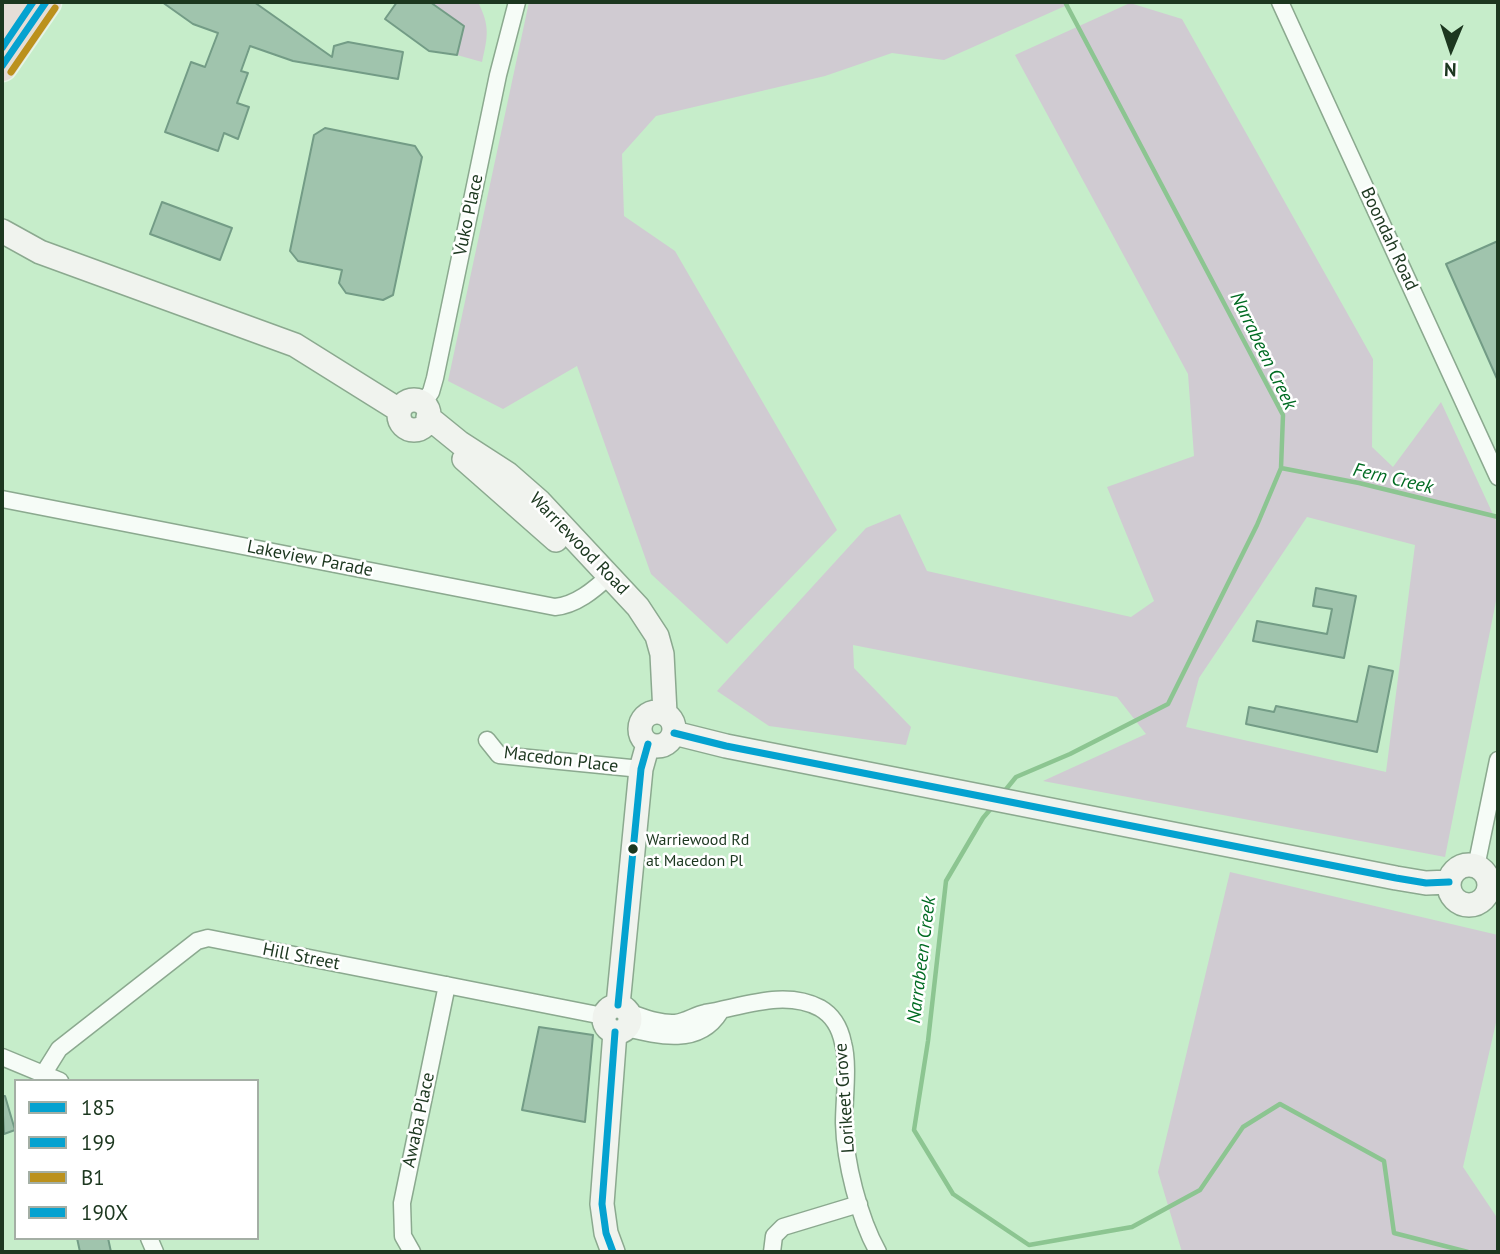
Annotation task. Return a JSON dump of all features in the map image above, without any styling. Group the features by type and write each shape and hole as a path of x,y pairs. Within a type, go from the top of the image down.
{"highway":[{"path":"2,22 16,2"},
{"path":"2,66 46,2"}],"street":[{"path":"501,2 510,24"},
{"name":"Vuko Place","path":"425,416 517,2"},
{"name":"Boondah Road","path":"1280,2 1498,477"},
{"path":"2,231 40,252"},
{"path":"2,245 19,253 40,252"},
{"name":"Warriewood Road","path":"40,252 295,345 400,411 399,416 405,427 417,429 425,416 604,581 648,651 652,681 663,720"},
{"name":"Lakeview Parade","path":"2,499 555,607 565,606 579,599 604,581"},
{"path":"613,1252 606,1233 601,1203 641,769 648,744 664,745 663,720 968,794 1396,878 1426,883 1449,882"},
{"name":"Macedon Place","path":"487,740 499,755 641,769"},
{"path":"1476,867 1498,760"},
{"path":"1462,866 1476,867 1485,874 1493,893 1475,904 1462,904 1452,895 1449,882 1456,870 1462,866"},
{"name":"Hill Street","path":"44,1073 60,1049 197,941 208,939 618,1019"},
{"name":"Awaba Place","path":"412,1252 403,1236 402,1203 447,985"},
{"name":"Lorikeet Grove","path":"618,1019 666,1037 689,1035 713,1024 720,1013 748,1002 797,1001 820,1008 836,1023 844,1045 844,1126 859,1204 878,1252"},
{"path":"2,1057 56,1079"},
{"path":"772,1252 774,1236 783,1227 859,1204"}],"shaded area":[{"path":"431,2 478,2 487,31 482,62 457,55 464,26"},
{"path":"529,2 1074,2 944,60 892,53 825,76 656,116 622,154 624,216 675,251 837,530 727,644 651,574 577,366 503,409 448,381"},
{"path":"1130,3 1182,19 1373,359 1372,447 1393,467 1441,402 1498,525 1498,591 1445,857 1043,781 1146,734 1117,697 853,645 854,668 911,727 906,745 769,726 717,691 866,528 900,514 927,571 1131,617 1154,601 1107,487 1194,456 1188,374 1015,55","holes":["1307,517 1415,545 1386,772 1186,727 1199,678"]},
{"path":"1230,872 1498,935 1498,1014 1463,1167 1498,1219 1498,1252 1182,1252 1158,1172"}],"building":[{"path":"162,2 254,2 332,57 334,46 348,42 403,52 398,79 293,61 250,46 241,71 248,73 237,103 249,107 238,139 224,133 218,151 165,132 191,62 205,67 218,33 193,24"},
{"path":"397,2 430,2 464,26 457,55 429,51 385,19"},
{"path":"325,128 415,146 422,157 393,295 383,300 346,293 339,283 342,270 298,261 290,251 314,135"},
{"path":"162,202 232,228 220,260 150,234"},
{"path":"1498,241 1498,381 1446,264"},
{"path":"1316,588 1356,596 1344,658 1253,641 1257,621 1327,634 1332,609 1313,606"},
{"path":"1369,666 1393,671 1377,752 1246,724 1249,707 1274,712 1276,706 1357,722"},
{"path":"539,1027 593,1035 585,1122 522,1110"},
{"path":"2,1096 5,1096 14,1127 14,1130 4,1134"},
{"path":"77,1240 108,1240 111,1252 80,1252"}],"waterway":[{"name":"Narrabeen Creek","path":"1003,793 1016,777 1070,754 1168,704 1257,525 1281,468 1283,415 1065,2"},
{"name":"Fern Creek","path":"1281,468 1359,483 1498,517"},
{"name":"Narrabeen Creek","path":"994,805 983,818 946,881 928,1041 914,1130 953,1194 1029,1245 1132,1227 1200,1190 1243,1127 1280,1104 1384,1161 1394,1233 1468,1252"}],"transit line":[{"name":"190X","path":"2,48 33,2"},
{"name":"199","path":"2,66 46,2"},
{"name":"B1","path":"11,72 55,8"},
{"name":"185","path":"674,733 726,746 1396,878 1426,883 1449,882"},
{"name":"185","path":"618,1005 641,769 648,744"},
{"name":"185","path":"613,1252 606,1233 602,1204 615,1032"}],"place":[{"name":"Warriewood Rd at Macedon Pl","path":"633,849"}]}
